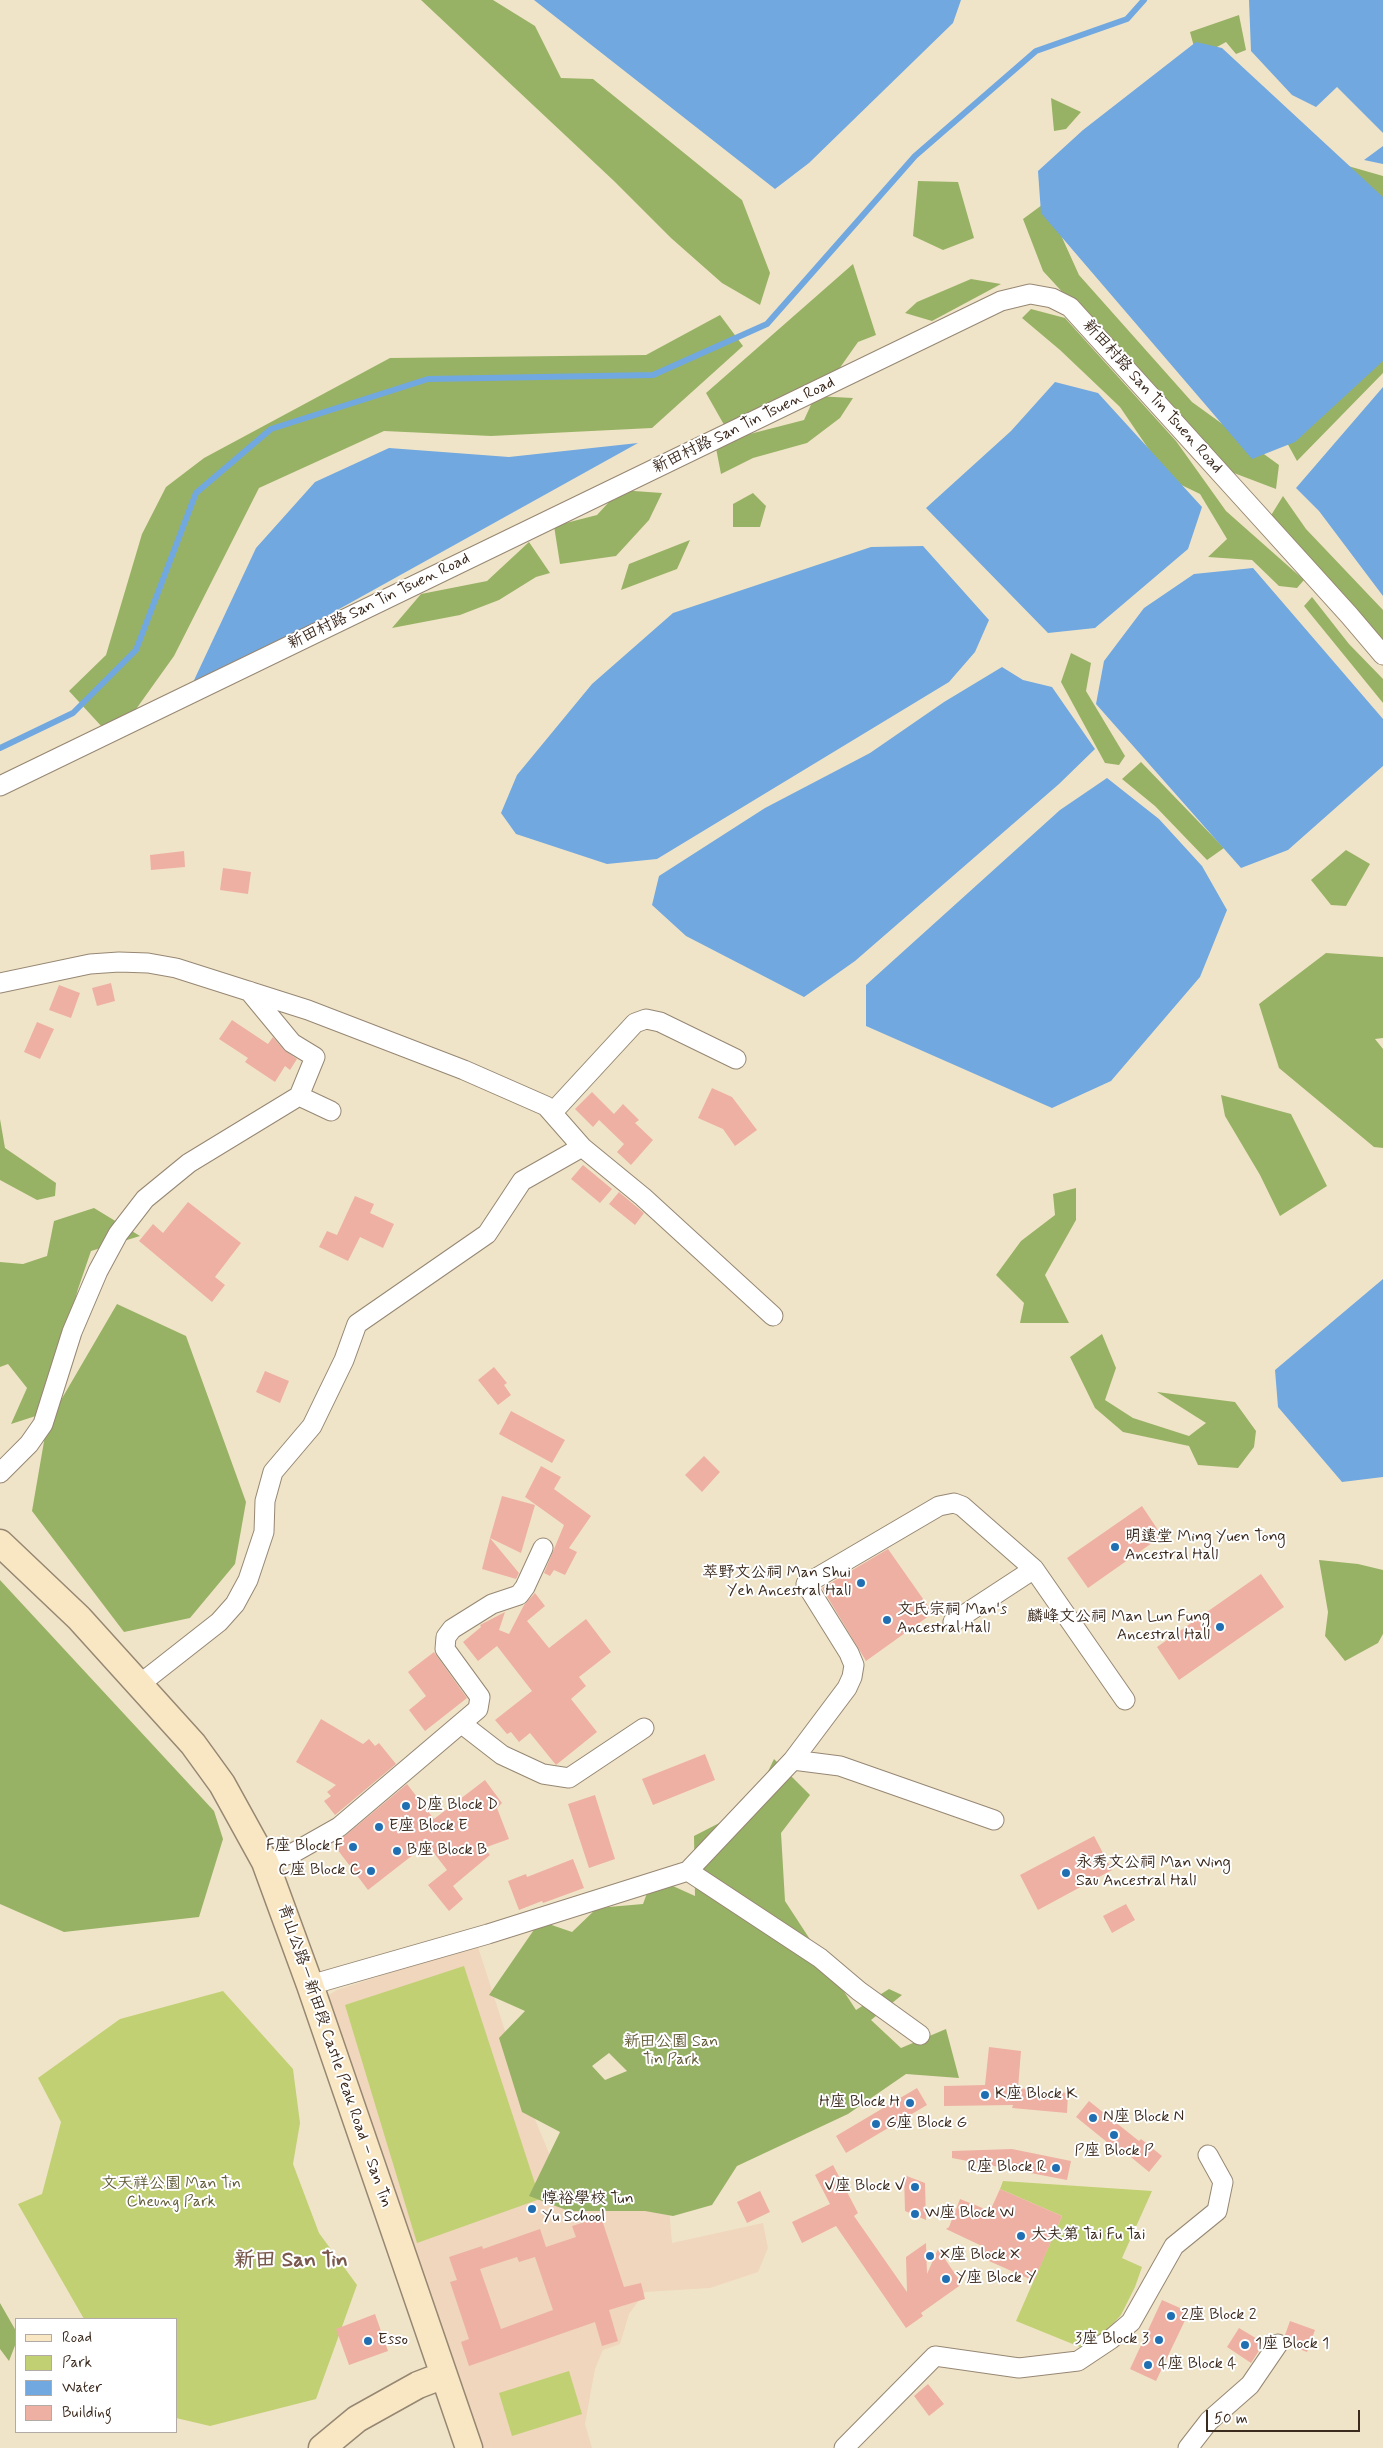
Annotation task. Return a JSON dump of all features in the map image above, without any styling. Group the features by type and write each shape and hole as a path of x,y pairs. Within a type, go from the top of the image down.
{"main road":[{"name":"青山公路－新田段 Castle Peak Road – San Tin","path":"0,1542 52,1591 140,1684 208,1764 235,1806 266,1862 310,1985 468,2448"},
{"path":"322,2448 357,2419 418,2385 444,2375"}],"street":[{"name":"新田村路 San Tin Tsuen Road","path":"0,786 1001,301 1021,294 1052,298 1070,307 1350,615 1383,655"},
{"path":"0,983 90,964 148,963 176,968 308,1010 464,1070 546,1106 582,1147 643,1197 773,1316"},
{"path":"0,1473 29,1444 43,1424 76,1322 106,1255 132,1215 158,1187 189,1163 299,1096 315,1057 292,1043 249,991"},
{"path":"552,1113 635,1023 646,1019 660,1022 736,1059"},
{"path":"299,1096 331,1111"},
{"path":"140,1684 218,1622 235,1604 248,1580 261,1541 265,1501 273,1472 312,1426 344,1360 357,1324 487,1234 522,1181 582,1147"},
{"path":"310,1985 497,1932 688,1870 793,1760 847,1688 852,1677 854,1665 849,1653 806,1584 947,1503 962,1506 1034,1569 1125,1700"},
{"path":"266,1862 293,1853 340,1827 478,1709 480,1697 445,1649 446,1637 452,1629 492,1604 519,1595 525,1587 543,1548"},
{"path":"953,1622 1034,1569"},
{"path":"462,1724 502,1755 543,1774 569,1778 644,1728"},
{"path":"793,1760 840,1766 994,1820"},
{"path":"688,1870 820,1958 859,1991 920,2035"},
{"path":"844,2448 935,2356 1019,2368 1078,2361 1111,2339 1131,2322 1174,2246 1217,2211 1223,2182 1208,2156"},
{"path":"1188,2448 1209,2421 1250,2386 1278,2344"}],"shaded area":[{"name":"惇裕學校 Tun Yu School","path":"477,1944 529,2105 566,2194 666,2172 672,2243 763,2223 768,2248 758,2272 710,2288 645,2292 629,2314 620,2344 603,2350 595,2369 585,2424 592,2448 475,2448 327,1996 337,1990"}],"green space":[{"path":"421,0 493,0 535,26 561,78 593,79 742,200 770,273 760,305 722,283 671,238 614,181"},
{"path":"1239,15 1246,50 1236,54 1226,42 1197,58 1190,32"},
{"path":"1051,98 1081,112 1066,129 1054,131"},
{"path":"1341,164 1383,176 1383,218"},
{"path":"918,181 958,182 974,238 943,250 913,236"},
{"path":"1046,202 1079,275 1192,402 1279,465 1276,489 1226,470 1043,271 1023,219"},
{"path":"853,264 876,335 858,342 832,379 727,430 706,393"},
{"path":"971,279 1001,284 932,321 905,313 917,302"},
{"path":"1031,309 1065,318 1176,441 1226,511 1304,580 1297,588 1279,586 1252,560 1208,557 1227,539 1200,494 1169,479 1120,407 1060,350 1022,318"},
{"path":"720,315 743,346 652,428 491,436 384,431 259,488 174,656 114,740 69,691 106,655 142,534 166,487 204,458 390,358 646,355"},
{"path":"1383,326 1383,373 1297,461 1280,430"},
{"path":"815,396 853,398 840,418 807,443 753,458 721,474 715,443 804,420"},
{"path":"620,490 662,493 649,520 616,556 560,564 554,526 597,515"},
{"path":"753,493 766,506 760,527 733,527 733,504"},
{"path":"1283,496 1306,529 1383,610 1383,647 1270,517"},
{"path":"690,540 677,569 621,590 629,564"},
{"path":"529,542 550,573 536,577 499,600 460,615 392,628 421,594 487,581"},
{"path":"1312,597 1349,644 1383,679 1383,703 1304,606"},
{"path":"1071,653 1091,663 1086,691 1125,756 1119,765 1105,763 1061,682"},
{"path":"1141,762 1224,848 1207,860 1155,806 1122,779"},
{"path":"1346,850 1370,864 1346,906 1331,905 1311,880"},
{"path":"1326,953 1383,957 1383,1038 1375,1039 1383,1049 1383,1148 1374,1147 1279,1068 1259,1004"},
{"path":"1221,1095 1291,1114 1327,1186 1280,1216 1260,1175 1225,1116"},
{"path":"0,1119 5,1148 56,1183 55,1196 37,1200 0,1180"},
{"path":"1076,1188 1076,1220 1045,1275 1069,1323 1020,1323 1024,1303 996,1275 1021,1241 1055,1215 1053,1194"},
{"path":"94,1208 140,1236 91,1251 78,1289 45,1413 11,1424 27,1388 8,1364 0,1367 0,1262 23,1264 47,1256 54,1221"},
{"path":"117,1304 186,1336 246,1502 235,1564 190,1618 124,1632 32,1511 47,1424"},
{"path":"1102,1334 1116,1368 1105,1400 1133,1418 1189,1436 1206,1423 1157,1392 1235,1402 1256,1431 1254,1447 1238,1468 1198,1465 1189,1446 1123,1432 1095,1408 1070,1357"},
{"path":"1319,1560 1358,1564 1383,1570 1383,1634 1378,1643 1345,1661 1325,1636 1328,1612"},
{"path":"0,1580 214,1811 223,1839 199,1917 64,1932 0,1904"},
{"name":"新田公園 San Tin Park","path":"774,1759 810,1795 781,1833 785,1901 856,2010 889,1989 902,1995 871,2020 901,2048 946,2029 959,2078 906,2074 848,2114 737,2166 712,2205 673,2216 645,2211 569,2211 529,2196 560,2132 522,2112 499,2038 525,2011 489,1995 540,1921 572,1932 597,1908 643,1904 653,1877 695,1896 694,1836 729,1818 762,1784","holes":["609,2053 627,2071 605,2080 592,2066"]},
{"path":"464,1966 540,2199 417,2243 345,2005"},
{"name":"文天祥公園 Man Tin Cheung Park","path":"223,1991 293,2069 300,2123 293,2164 319,2233 357,2285 316,2399 210,2426 178,2418 178,2318 83,2318 18,2204 42,2194 61,2122 38,2078 120,2019"},
{"path":"1003,2181 1152,2191 1122,2258 1142,2267 1135,2287 1121,2315 1102,2336 1080,2347 1016,2321 1062,2216 1000,2189"},
{"path":"0,2303 15,2329 15,2346 9,2361 0,2349"},
{"path":"569,2371 582,2414 512,2436 499,2393"}],"water":[{"path":"534,0 961,0 953,23 809,163 775,189"},
{"path":"1249,0 1383,0 1383,133 1337,87 1316,107 1292,95 1251,51"},
{"path":"1196,42 1222,48 1383,197 1383,361 1295,442 1252,459 1041,213 1038,171 1083,130"},
{"path":"1383,146 1383,164 1364,160"},
{"path":"1055,382 1098,393 1202,507 1188,549 1095,628 1048,633 926,508 1011,431"},
{"path":"1383,387 1383,596 1319,511 1296,488"},
{"path":"638,443 188,693 256,548 315,482 389,448 509,457"},
{"path":"923,546 989,620 975,652 949,682 657,859 607,864 516,834 501,813 517,775 592,684 673,613 871,547"},
{"path":"1253,568 1383,719 1383,766 1288,850 1241,868 1096,704 1104,661 1144,608 1194,574"},
{"path":"1002,667 1023,680 1052,687 1095,749 1059,784 855,961 804,997 686,936 652,905 659,876 765,808 870,753 944,702"},
{"path":"1107,778 1159,819 1202,866 1227,910 1200,977 1111,1081 1052,1108 866,1026 866,985 1060,810"},
{"path":"1383,1279 1383,1477 1342,1482 1278,1407 1275,1370"}],"building":[{"path":"184,851 185,867 151,870 150,855"},
{"path":"223,868 251,872 248,894 220,890"},
{"path":"111,983 115,1001 97,1006 92,988"},
{"path":"59,985 80,993 71,1018 49,1010"},
{"path":"232,1020 268,1044 273,1037 284,1050 297,1059 290,1070 285,1066 275,1082 245,1062 248,1058 219,1039"},
{"path":"37,1022 54,1029 40,1059 24,1052"},
{"path":"712,1088 732,1097 757,1130 735,1146 723,1129 698,1118"},
{"path":"592,1092 614,1114 623,1104 639,1120 635,1123 653,1140 631,1165 617,1152 624,1144 599,1120 593,1127 575,1109"},
{"path":"583,1165 612,1189 600,1203 571,1179"},
{"path":"619,1192 644,1213 635,1225 609,1204"},
{"path":"355,1196 374,1204 370,1213 394,1224 383,1248 360,1237 348,1261 319,1247 327,1231 337,1235"},
{"path":"188,1202 241,1243 215,1277 225,1285 212,1302 139,1241 153,1224 163,1233"},
{"path":"494,1367 507,1383 504,1385 511,1395 498,1405 478,1380"},
{"path":"265,1371 289,1381 280,1403 256,1392"},
{"path":"511,1411 565,1440 552,1463 499,1434"},
{"path":"704,1456 720,1472 702,1492 685,1475"},
{"path":"541,1466 561,1477 554,1489 591,1516 569,1548 577,1552 565,1575 554,1570 550,1576 544,1573 564,1525 525,1497"},
{"path":"502,1496 535,1505 521,1553 490,1538"},
{"name":"明遠堂 Ming Yuen Tong Ancestral Hall","path":"1142,1506 1162,1536 1088,1588 1067,1558"},
{"path":"490,1538 519,1573 516,1579 482,1569"},
{"path":"888,1549 933,1613 866,1661 822,1588"},
{"name":"麟峰文公祠 Man Lun Fung Ancestral Hall","path":"1261,1574 1284,1607 1179,1680 1157,1647"},
{"path":"535,1593 545,1606 527,1621 549,1648 586,1619 611,1652 579,1677 586,1686 571,1699 597,1732 556,1765 530,1733 519,1742 511,1732 507,1734 495,1720 532,1691 497,1646 478,1661 463,1642 481,1627 480,1625 505,1612 499,1630 509,1634 524,1605"},
{"path":"434,1652 467,1698 425,1731 409,1710 426,1696 408,1672"},
{"path":"321,1719 363,1744 369,1739 375,1746 379,1743 396,1764 335,1815 324,1801 331,1796 327,1792 336,1785 296,1762"},
{"path":"705,1754 715,1780 653,1805 642,1779"},
{"path":"485,1780 502,1803 497,1808 509,1839 484,1848 490,1855 453,1886 463,1899 449,1911 428,1885 447,1870 427,1844 368,1890 334,1845 407,1784 434,1819"},
{"path":"595,1795 615,1859 589,1868 568,1804"},
{"name":"永秀文公祠 Man Wing Sau Ancestral Hall","path":"1094,1836 1112,1870 1038,1910 1020,1875"},
{"path":"573,1859 584,1888 519,1910 508,1881 526,1874 527,1877"},
{"path":"1126,1904 1135,1920 1112,1933 1103,1916"},
{"path":"989,2047 1021,2051 1018,2088 1068,2093 1067,2113 1012,2108 1013,2105 944,2106 944,2086 985,2085"},
{"path":"917,2088 927,2105 846,2153 836,2136"},
{"path":"1089,2101 1139,2141 1141,2139 1162,2156 1149,2172 1120,2148 1118,2151 1076,2117"},
{"path":"1012,2149 1071,2161 1067,2180 952,2158 952,2151"},
{"path":"833,2165 858,2213 854,2216 907,2292 906,2257 926,2243 927,2274 938,2249 962,2284 921,2313 923,2316 906,2328 836,2226 802,2243 792,2222 830,2204 815,2175"},
{"path":"904,2175 925,2183 926,2220 905,2211"},
{"name":"大夫第 Tai Fu Tai","path":"1000,2189 1062,2216 1034,2281 980,2257 984,2247 946,2229 949,2227 960,2199 990,2211"},
{"path":"760,2191 770,2212 747,2223 737,2202"},
{"path":"601,2217 624,2287 641,2283 645,2299 609,2310 618,2341 602,2346 595,2322 469,2366 461,2342 469,2339 450,2282 457,2280 449,2257 482,2246 483,2249 540,2229 546,2247 576,2237 572,2226","holes":["517,2257 519,2262 535,2257 553,2310 501,2329 480,2269"]},
{"path":"1162,2300 1189,2312 1156,2381 1130,2369"},
{"path":"375,2314 388,2351 349,2365 336,2329"},
{"path":"1290,2321 1315,2330 1307,2352 1289,2345 1285,2335"},
{"name":"1座 Block 1","path":"1239,2328 1264,2343 1251,2363 1227,2347"},
{"path":"928,2384 944,2404 929,2416 914,2396"}],"waterway":[{"path":"0,748 73,713 136,650 196,493 271,429 428,379 653,375 767,324 915,156 1036,51 1127,19 1144,0"}],"place":[{"name":"明遠堂 Ming Yuen Tong Ancestral Hall","path":"1115,1547"},
{"name":"萃野文公祠 Man Shui Yeh Ancestral Hall","path":"861,1583"},
{"name":"文氏宗祠 Man's Ancestral Hall","path":"887,1620"},
{"name":"麟峰文公祠 Man Lun Fung Ancestral Hall","path":"1220,1627"},
{"name":"D座 Block D","path":"406,1806"},
{"name":"E座 Block E","path":"379,1827"},
{"name":"F座 Block F","path":"353,1847"},
{"name":"B座 Block B","path":"397,1851"},
{"name":"C座 Block C","path":"371,1871"},
{"name":"永秀文公祠 Man Wing Sau Ancestral Hall","path":"1066,1873"},
{"name":"K座 Block K","path":"985,2095"},
{"name":"H座 Block H","path":"910,2103"},
{"name":"N座 Block N","path":"1093,2118"},
{"name":"G座 Block G","path":"876,2124"},
{"name":"P座 Block P","path":"1114,2135"},
{"name":"R座 Block R","path":"1056,2168"},
{"name":"V座 Block V","path":"915,2187"},
{"name":"惇裕學校 Tun Yu School","path":"532,2209"},
{"name":"W座 Block W","path":"915,2214"},
{"name":"大夫第 Tai Fu Tai","path":"1021,2236"},
{"name":"X座 Block X","path":"930,2256"},
{"name":"Y座 Block Y","path":"946,2279"},
{"name":"2座 Block 2","path":"1171,2316"},
{"name":"3座 Block 3","path":"1159,2340"},
{"name":"Esso","path":"368,2341"},
{"name":"1座 Block 1","path":"1245,2345"},
{"name":"4座 Block 4","path":"1148,2365"}],"district":[{"name":"新田 San Tin","path":"291,2262"}]}
